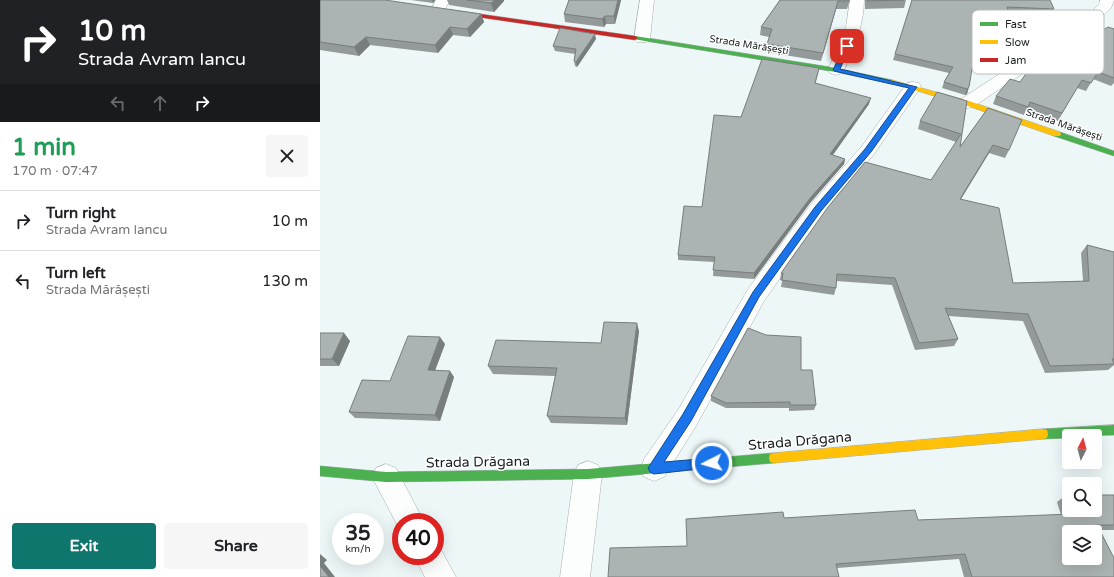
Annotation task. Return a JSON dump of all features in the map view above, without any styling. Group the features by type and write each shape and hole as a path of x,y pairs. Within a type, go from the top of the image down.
{"street":[{"path":"642,39 647,0"},
{"path":"836,70 852,34 856,17 857,0"},
{"path":"1103,10 1107,0"},
{"name":"Strada Mărășești","path":"437,6 836,70 913,87 967,103 1114,154"},
{"path":"967,103 1014,74"},
{"path":"654,468 687,418 756,295 818,209 868,150 913,87"},
{"name":"Strada Drăgana","path":"320,471 386,477 588,474 1114,430"},
{"path":"575,577 588,474"},
{"path":"386,477 405,513"},
{"path":"434,565 440,577"}],"building":[{"path":"320,0 385,0 481,14 467,29 450,27 435,45 366,37 354,47 320,42"},
{"path":"467,0 495,0 491,3"},
{"path":"569,0 618,0 614,16 605,16 602,19 564,14"},
{"path":"780,0 849,1 838,1 823,53 767,44 772,29 761,27"},
{"path":"867,0 904,0 867,1"},
{"path":"912,0 1050,0 1054,9 1007,7 1008,10 972,10 972,69 969,87 967,89 944,82 953,67 895,54"},
{"path":"1108,27 1114,29 1114,78 1103,74 1104,29"},
{"path":"560,28 595,34 576,62 574,61 576,49 553,46"},
{"path":"762,59 819,68 815,83 871,98 830,154 845,159 811,197 754,273 713,270 715,257 678,255 684,206 702,207 714,115 741,117"},
{"path":"1026,74 1097,74 1091,83 1082,80 1062,113 1030,102 1028,107 996,96 1010,79 1020,82"},
{"path":"937,92 967,101 960,147 988,108 1022,120 1009,150 993,145 960,199 999,208 1013,283 1089,281 1087,245 1114,252 1114,359 1112,359 1114,364 1050,366 1028,314 945,308 958,339 919,343 895,278 837,274 836,288 782,280 783,273 781,273 828,207 865,162 931,180 961,134 920,121"},
{"path":"604,322 637,323 625,418 547,416 557,368 488,366 496,340 601,343"},
{"path":"748,328 766,335 801,337 801,370 812,370 816,405 790,405 790,402 726,403 711,396"},
{"path":"320,333 344,333 332,359 320,359"},
{"path":"408,336 440,337 428,370 450,371 435,415 349,412 362,380 390,381"},
{"path":"1102,495 1114,495 1114,525 1062,525 1062,565 1102,565 1102,535 1114,558 1114,577 972,577 965,554 836,564 839,577 608,577 610,548 687,546 686,519 783,512 784,518 915,510 918,520 1062,514 1062,517 1102,517"},
{"path":"320,566 329,577 320,577"}],"traffic: fast":[{"path":"635,38 836,70 892,82"},
{"path":"1057,134 1114,154"},
{"path":"1043,434 1114,430"},
{"path":"320,471 386,477 588,474 774,458"}],"traffic: slow":[{"path":"892,82 967,103 1057,134"},
{"path":"774,458 1043,434"}],"traffic: jam":[{"path":"452,12 635,38"}],"route":[{"path":"712,463 654,468 687,418 756,295 818,209 868,150 913,87 836,70 847,46"}]}
